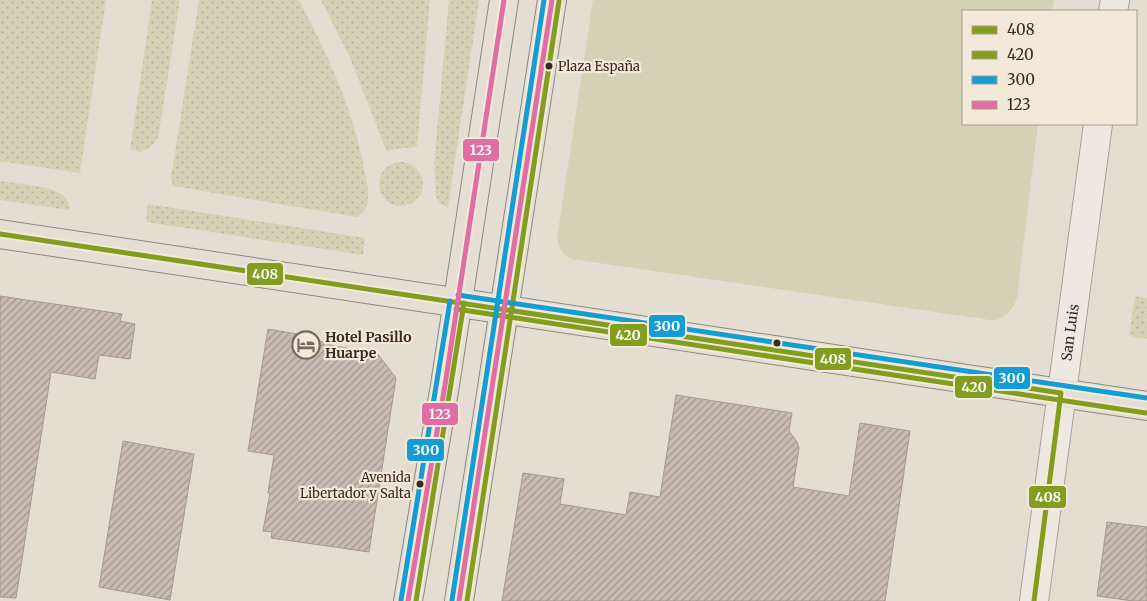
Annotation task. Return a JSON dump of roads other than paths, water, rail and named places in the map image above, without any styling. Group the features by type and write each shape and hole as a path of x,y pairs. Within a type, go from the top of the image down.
{"main road":[{"path":"408,601 445,385 504,0"},
{"path":"459,601 552,0"},
{"path":"0,234 1147,406"}],"street":[{"name":"San Luis","path":"1034,601 1098,125"}],"place":[{"name":"Plaza España","path":"549,66"},
{"name":"Hotel Pasillo Huarpe","path":"306,345"},
{"name":"Avenida Libertador y Salta","path":"420,484"}]}
